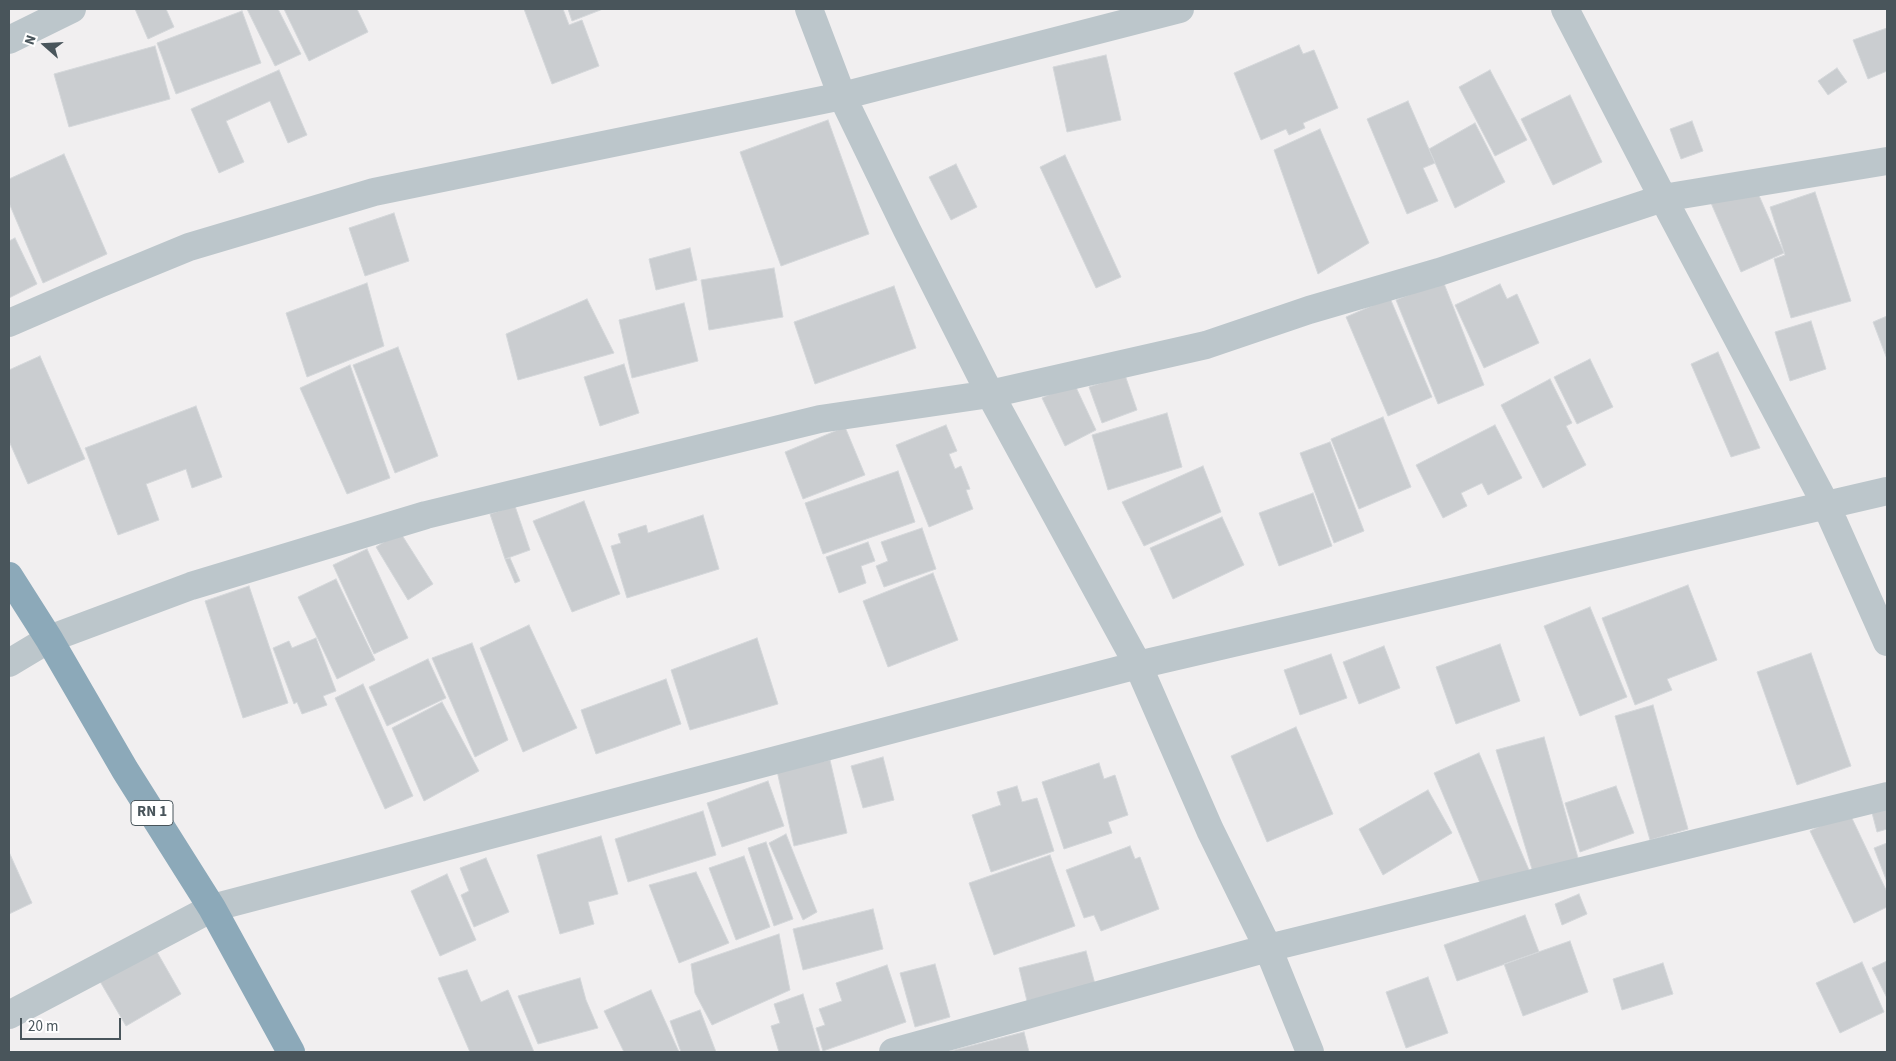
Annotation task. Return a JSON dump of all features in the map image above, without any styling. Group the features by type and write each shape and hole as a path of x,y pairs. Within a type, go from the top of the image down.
{"highway":[{"name":"RN 1","path":"9,576 125,770 212,908 291,1052"}],"street":[{"path":"9,40 72,9"},
{"path":"809,9 842,96 907,230 990,394 1138,665 1210,830 1268,948 1310,1052"},
{"path":"9,323 190,247 374,192 842,96 1180,9"},
{"path":"1565,9 1826,505 1887,642"},
{"path":"9,663 48,639 191,586 426,515 820,419 990,394 1206,345 1309,310 1439,272 1663,198 1887,161"},
{"path":"9,1015 212,908 1138,665 1887,491"},
{"path":"893,1052 1268,948 1887,796"}],"building":[{"path":"135,9 166,9 174,27 148,39"},
{"path":"247,9 278,9 301,54 275,66"},
{"path":"284,9 357,9 368,32 309,61"},
{"path":"524,9 563,9 569,25 582,20 599,66 552,84"},
{"path":"568,9 603,9 572,21"},
{"path":"242,11 261,63 176,94 157,43"},
{"path":"1887,28 1887,71 1868,79 1853,40"},
{"path":"1299,45 1303,54 1314,50 1338,108 1303,123 1305,128 1289,135 1286,129 1261,140 1234,73"},
{"path":"155,46 170,99 69,127 54,74"},
{"path":"1106,55 1121,120 1067,132 1053,67"},
{"path":"1837,68 1847,82 1828,95 1818,81"},
{"path":"279,70 307,135 288,143 270,101 226,121 244,162 219,173 191,109"},
{"path":"1490,70 1527,140 1495,156 1459,87"},
{"path":"1570,95 1602,162 1553,185 1521,119"},
{"path":"1408,101 1435,163 1423,168 1438,201 1407,214 1367,119"},
{"path":"828,120 869,234 781,266 740,152"},
{"path":"1692,121 1703,151 1681,159 1670,129"},
{"path":"1475,123 1505,182 1455,208 1429,149"},
{"path":"1320,129 1369,243 1318,274 1274,150"},
{"path":"64,154 107,254 43,283 9,203 9,179"},
{"path":"1065,155 1121,277 1096,288 1040,167"},
{"path":"956,164 977,207 951,220 929,177"},
{"path":"1754,184 1784,253 1741,272 1711,203"},
{"path":"1815,192 1851,301 1791,318 1774,259 1785,255 1770,207"},
{"path":"394,213 409,261 365,276 349,228"},
{"path":"15,238 37,284 9,298 9,241"},
{"path":"690,248 697,280 656,290 649,259"},
{"path":"774,268 783,317 709,330 701,280"},
{"path":"1443,281 1484,385 1438,404 1396,300"},
{"path":"367,283 384,346 307,377 286,313"},
{"path":"1500,284 1507,299 1517,294 1539,343 1484,368 1455,305"},
{"path":"894,286 916,348 815,384 794,322"},
{"path":"1390,298 1432,397 1388,416 1346,317"},
{"path":"587,299 614,353 518,380 506,334"},
{"path":"684,303 698,361 632,378 619,320"},
{"path":"1887,316 1887,359 1873,322"},
{"path":"1811,321 1826,369 1790,381 1775,332"},
{"path":"398,347 438,456 395,473 353,365"},
{"path":"1718,352 1760,448 1731,457 1691,364"},
{"path":"40,356 85,459 28,484 9,441 9,370"},
{"path":"1590,359 1613,407 1577,424 1554,377"},
{"path":"624,364 639,413 600,426 584,377"},
{"path":"350,365 390,478 347,494 300,388"},
{"path":"1125,375 1137,410 1102,423 1089,387"},
{"path":"1550,379 1572,423 1566,426 1586,465 1543,488 1501,405"},
{"path":"1074,383 1096,430 1065,446 1042,398"},
{"path":"196,406 222,477 192,488 186,469 146,484 159,520 118,535 85,448"},
{"path":"1167,413 1182,467 1108,490 1092,435"},
{"path":"1383,417 1411,487 1359,509 1331,439"},
{"path":"946,425 957,451 949,454 955,469 961,466 970,489 966,490 973,509 929,527 896,445"},
{"path":"1495,425 1522,478 1488,495 1482,483 1461,493 1467,506 1443,518 1416,465"},
{"path":"845,427 865,475 803,499 785,452"},
{"path":"1330,442 1364,531 1334,543 1300,453"},
{"path":"1203,466 1221,512 1144,546 1122,502"},
{"path":"898,471 915,522 823,554 805,503"},
{"path":"1313,493 1332,546 1279,566 1259,513"},
{"path":"584,501 620,594 572,612 533,521"},
{"path":"515,506 530,550 505,559 490,514"},
{"path":"703,515 719,569 627,598 611,546 621,543 618,534 646,525 648,533"},
{"path":"1222,517 1244,565 1173,599 1150,548"},
{"path":"922,528 936,569 884,587 876,566 888,561 881,542"},
{"path":"400,532 433,584 408,600 376,547"},
{"path":"868,542 875,561 861,566 866,583 839,593 826,557"},
{"path":"367,549 408,638 374,654 333,565"},
{"path":"510,558 520,581 515,583 505,559"},
{"path":"933,573 958,640 888,667 863,601"},
{"path":"336,579 375,660 337,679 298,597"},
{"path":"1688,585 1717,660 1667,679 1672,690 1635,705 1602,618"},
{"path":"249,586 288,703 243,718 205,601"},
{"path":"1590,607 1627,697 1580,716 1544,626"},
{"path":"529,625 577,728 523,752 480,648"},
{"path":"316,638 336,691 323,696 327,705 302,714 297,702 294,704 273,648 289,641 292,648"},
{"path":"757,638 778,704 690,730 671,670"},
{"path":"472,643 508,740 475,757 432,658"},
{"path":"1500,644 1520,701 1456,724 1436,667"},
{"path":"1384,646 1400,688 1359,704 1343,662"},
{"path":"1811,653 1851,766 1797,785 1757,672"},
{"path":"1331,654 1347,698 1300,715 1284,670"},
{"path":"428,659 446,698 387,726 369,687"},
{"path":"666,679 681,724 596,754 581,710"},
{"path":"363,684 413,796 385,809 335,698"},
{"path":"442,702 479,771 424,801 392,728"},
{"path":"1653,705 1688,829 1650,840 1615,716"},
{"path":"1296,727 1333,814 1267,842 1231,756"},
{"path":"1544,737 1580,865 1535,879 1496,750"},
{"path":"1479,753 1529,870 1483,890 1434,773"},
{"path":"883,757 894,800 863,808 851,766"},
{"path":"830,760 847,833 794,846 777,771"},
{"path":"1099,763 1104,779 1115,775 1128,815 1108,822 1112,833 1064,849 1042,782"},
{"path":"768,781 784,826 722,847 707,803"},
{"path":"1017,786 1022,802 1037,798 1054,851 991,872 972,815 1001,805 997,792"},
{"path":"1616,786 1634,833 1580,852 1565,803"},
{"path":"1428,790 1452,833 1383,875 1359,829"},
{"path":"1887,800 1887,829 1877,832 1870,805"},
{"path":"703,811 716,855 628,882 615,839"},
{"path":"1849,812 1887,892 1887,907 1854,923 1810,831"},
{"path":"786,834 817,912 803,920 769,843"},
{"path":"601,836 618,894 588,902 594,924 560,934 537,855"},
{"path":"766,842 793,919 774,926 748,848"},
{"path":"1887,843 1887,882 1874,848"},
{"path":"1130,846 1135,859 1140,857 1159,909 1101,931 1094,915 1084,918 1066,870"},
{"path":"9,852 32,903 9,914"},
{"path":"1050,855 1075,926 994,955 969,883"},
{"path":"744,856 770,927 736,940 709,868"},
{"path":"486,858 509,912 474,927 461,895 469,891 460,868"},
{"path":"696,872 729,943 679,963 649,885"},
{"path":"447,874 476,940 440,956 411,891"},
{"path":"1579,894 1587,914 1562,925 1555,904"},
{"path":"873,909 883,949 803,970 793,929"},
{"path":"1525,915 1539,952 1457,981 1444,945"},
{"path":"779,934 790,990 712,1025 695,993 691,964"},
{"path":"1570,941 1588,992 1523,1016 1504,964"},
{"path":"153,945 181,994 126,1026 98,978"},
{"path":"1086,951 1095,984 1027,1001 1019,968"},
{"path":"1887,961 1887,998 1872,968"},
{"path":"1862,962 1884,1012 1840,1033 1816,983"},
{"path":"1663,963 1673,994 1622,1010 1613,979"},
{"path":"935,964 950,1017 915,1027 900,973"},
{"path":"887,965 906,1022 823,1051 816,1028 825,1025 819,1009 842,1001 836,983"},
{"path":"467,970 481,1002 508,990 534,1052 470,1052 438,978"},
{"path":"1428,977 1448,1033 1406,1048 1386,992"},
{"path":"580,978 586,1000 598,1028 538,1044 518,996"},
{"path":"651,990 679,1052 624,1052 604,1011"},
{"path":"803,994 820,1052 779,1052 771,1026 780,1023 774,1004"},
{"path":"700,1010 716,1052 681,1052 670,1021"},
{"path":"1024,1032 1029,1052 947,1052"}]}
